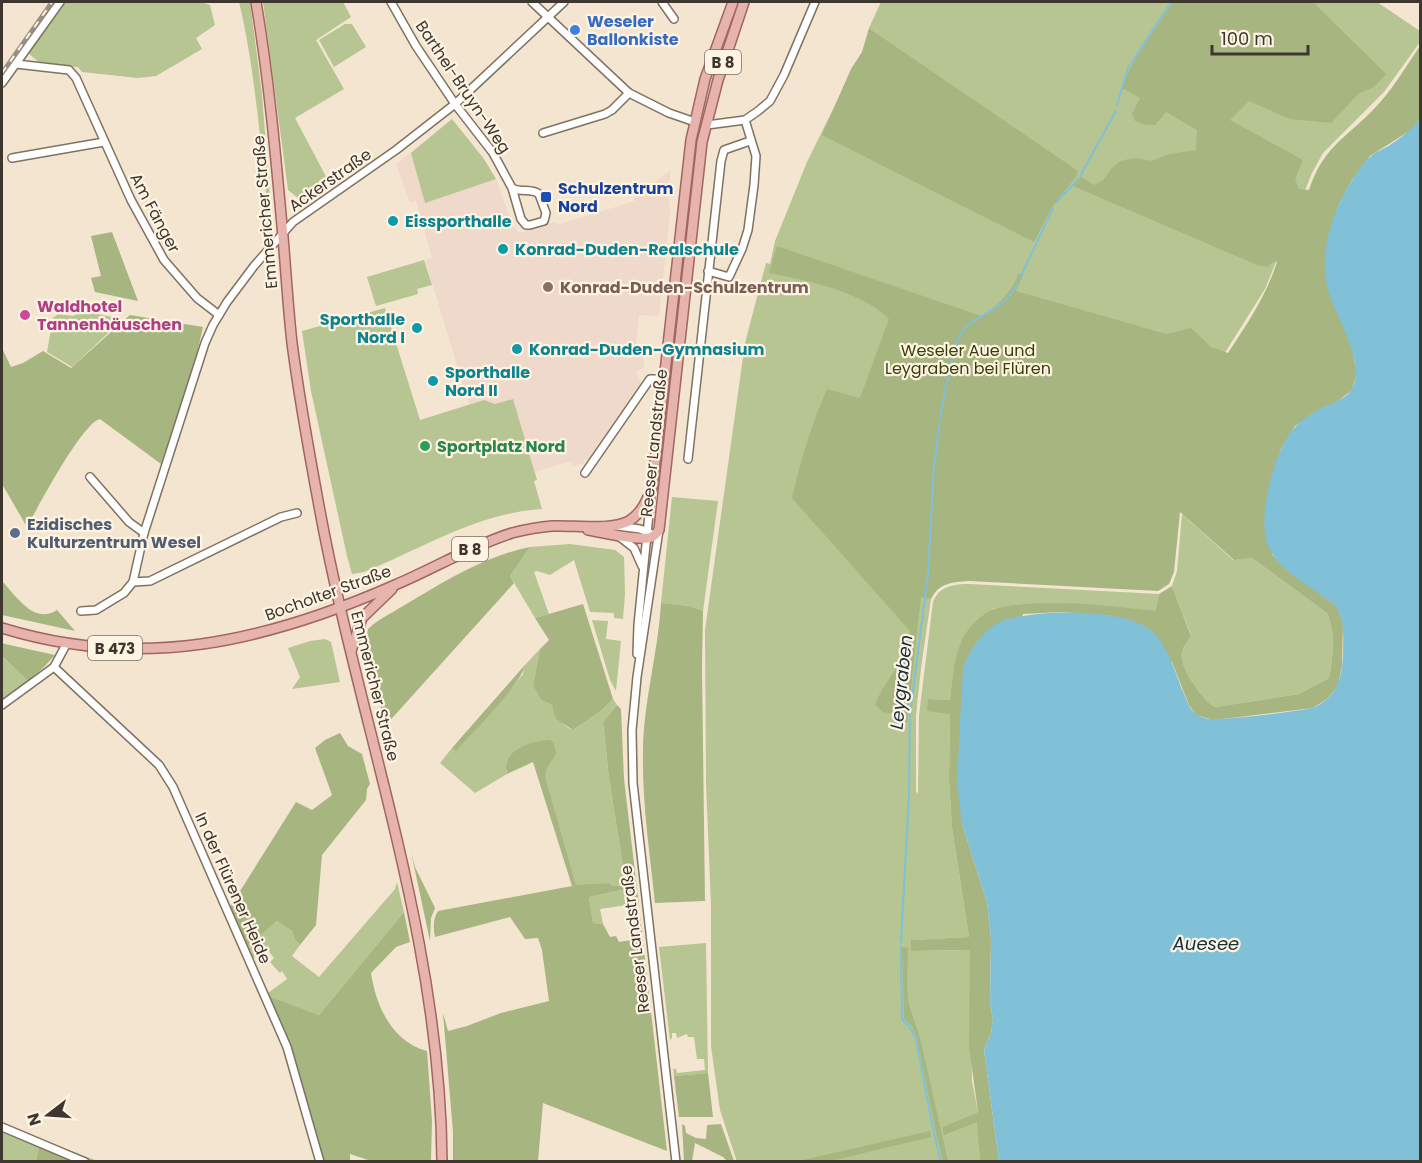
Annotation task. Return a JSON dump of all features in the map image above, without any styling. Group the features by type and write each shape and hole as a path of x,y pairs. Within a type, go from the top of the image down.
{"main road":[{"name":"Emmericher Straße","path":"256,2 269,94 292,342 319,507 340,608 397,834 425,971 439,1079 441,1161"},
{"name":"Reeser Landstraße","path":"652,488 684,192 695,122 709,69 733,2"},
{"name":"Reeser Landstraße","path":"653,535 702,142 718,80 744,2"},
{"path":"695,122 706,125"},
{"name":"B 8","path":"615,531 637,515 652,488"},
{"name":"Bocholter Straße","path":"2,628 68,643 131,649 231,641 270,632 340,608 396,585 483,543 515,532 550,526 653,535"},
{"path":"350,651 362,618 396,585"}],"street":[{"path":"2,83 60,2"},
{"name":"Barthel-Bruyn-Weg","path":"391,2 416,46 455,104 494,153 512,188 523,223 530,225 544,221 546,213 539,194 532,191 520,192 512,188"},
{"path":"532,2 629,93 669,113 695,122"},
{"name":"Ackerstraße","path":"133,582 144,533 205,344 219,315 254,266 293,222 396,150 455,104 564,2"},
{"path":"662,2 674,19"},
{"path":"706,125 745,120 770,101 780,84 815,2"},
{"name":"Am Fänger","path":"16,64 69,70 76,78 131,200 164,260 197,298 219,315"},
{"path":"543,133 604,114 612,110 629,93"},
{"path":"708,271 729,277 748,230 756,156 745,120"},
{"path":"688,459 708,271 724,150 750,141"},
{"path":"12,158 104,142"},
{"name":"Reeser Landstraße","path":"585,473 650,379 664,379"},
{"path":"90,477 129,522 144,533"},
{"name":"Reeser Landstraße","path":"652,488 653,535 632,730 633,783 676,1161"},
{"path":"81,611 96,610 124,593 133,582 150,581 281,517 297,513"},
{"path":"615,531 634,548 644,575"},
{"name":"Reeser Landstraße","path":"637,677 638,626 644,575 653,535"},
{"path":"2,705 54,668 68,643"},
{"name":"In der Flürener Heide","path":"54,668 159,765 173,787 287,1047 321,1161"},
{"path":"2,1127 85,1161"}],"shaded area":[{"name":"Konrad-Duden-Schulzentrum","path":"452,119 484,159 496,179 513,226 520,233 556,222 557,225 635,201 634,198 671,170 668,193 670,213 659,316 639,315 635,353 643,354 644,368 636,371 642,387 589,459 584,459 585,463 573,466 571,461 535,472 513,399 495,404 484,400 469,404 425,260 432,258 416,201 410,202 396,164"}],"green space":[{"path":"63,2 201,2 210,5 215,25 196,38 202,49 156,76 138,78 82,72 78,67 41,64 27,52"},
{"path":"239,2 250,2 262,94 273,236 269,235 267,223 265,180 255,90"},
{"path":"263,2 343,2 351,17 316,40 344,89 295,118 331,186 303,202 288,190"},
{"name":"Weseler Aue und Leygraben bei Flüren","path":"881,2 1377,2 1420,31 1420,42 1384,92 1323,153 1312,173 1265,289 1226,351 962,577 939,585 929,599 931,599 916,716 916,792 918,793 919,715 933,602 939,592 953,585 970,584 1159,594 1157,612 1074,604 992,609 954,667 950,700 928,699 950,713 949,780 952,828 969,937 911,940 911,951 970,950 972,1081 978,1112 942,1127 945,1136 978,1121 980,1161 737,1162 720,1110 711,1046 711,906 706,783 705,630 745,343 766,263 770,264 775,241 807,162 840,95 1077,171 869,28"},
{"path":"1172,2 1313,2 1386,74 1374,87 1358,94 1331,123 1290,119 1249,101 1230,120 1303,160 1295,179 1299,189 1309,190 1327,154 1379,104 1420,46 1420,119 1411,130 1370,156 1352,180 1339,204 1329,236 1357,373 1352,390 1338,401 1315,412 1295,426 1281,449 1272,478 1272,554 1285,568 1337,606 1343,623 1342,665 1338,686 1327,699 1313,708 1215,720 1196,715 1189,705 1172,662 1112,616 1062,612 1023,614 962,824 987,902 991,938 990,1003 993,1019 991,1033 984,1050 999,1161 980,1161 977,1122 944,1136 942,1127 978,1112 969,1047 970,950 911,951 911,940 969,937 952,828 949,780 950,714 927,711 928,699 950,700 955,661 966,633 988,612 1012,605 1053,603 1156,611 1159,594 1172,586 1191,636 1182,652 1184,666 1198,691 1215,707 1299,694 1329,678 1333,645 1332,629 1327,613 1252,558 1234,560 1180,512 1174,572 1169,584 1158,591 969,581 942,587 931,599 921,597 907,723 902,721 901,715 883,712 875,705 901,660 909,641 910,631 792,498 807,443 827,389 860,398 889,319 864,301 849,294 800,279 769,273 777,246 981,316 1004,298 1019,273 1023,275 1016,291 1166,334 1191,328 1211,347 1228,353 1262,298 1277,262 1267,267 1257,265 1073,186 1081,177 1094,185 1099,183 1114,166 1127,159 1137,158 1151,161 1170,154 1196,150 1197,130 1166,112 1155,125 1135,121 1132,114 1140,98 1122,88 1138,54"},
{"path":"345,24 352,24 366,47 334,67 319,40"},
{"path":"869,28 1078,171 1076,177 1052,207 1034,242 822,135 851,69 862,52"},
{"path":"452,119 484,159 496,179 425,203 411,153"},
{"path":"112,232 138,301 95,292 91,278 101,276 91,236"},
{"path":"424,260 432,285 417,289 418,294 376,306 367,277"},
{"name":"Sportplatz Nord","path":"385,308 420,420 484,400 495,404 513,399 537,480 534,481 542,509 495,517 473,524 364,572 352,574 311,391 302,331"},
{"path":"82,311 123,319 72,367 47,352 53,318 58,314 73,316"},
{"path":"130,315 203,327 195,362 161,464 100,419 92,424 72,450 27,527 2,484 2,348 11,367 43,351 71,368"},
{"path":"672,497 718,501 703,611 690,606 661,603"},
{"path":"1182,514 1233,560 1252,558 1327,613 1333,637 1329,678 1299,694 1215,707 1204,698 1184,666 1182,652 1191,635 1172,586 1177,571"},
{"path":"570,544 615,550 624,557 623,619 614,618 614,613 590,612 574,560 550,575 534,572 549,614 535,618 510,576 530,547"},
{"path":"530,547 510,576 514,583 385,726 366,642 368,629 385,616 464,571 496,557"},
{"path":"2,581 26,607 41,614 49,614 57,610 75,631 2,615"},
{"path":"661,603 690,606 703,611 705,901 655,903 645,810 643,753 645,716"},
{"path":"583,604 613,699 601,711 573,730 556,719 552,705 541,700 533,686 540,649 549,640 535,618"},
{"path":"592,620 608,621 606,639 621,641 616,691 610,680"},
{"path":"325,639 331,642 340,682 292,689 300,677 288,648"},
{"path":"2,643 55,655 28,681 2,656"},
{"path":"540,649 533,686 541,700 552,705 565,726 573,730 601,711 613,699 617,705 603,724 626,885 613,886 609,883 576,886 546,779 547,769 553,759 547,740 519,748 506,771 507,774 475,793 440,763 452,748 456,750 513,687 523,674 524,666"},
{"path":"2,656 28,681 2,699"},
{"path":"524,666 522,674 495,709 456,751 452,748"},
{"path":"617,705 621,709 624,779 639,906 636,907 633,904 631,888 589,897 593,923 603,924 610,937 616,936 619,942 637,939 634,918 640,916 667,1151 543,1103 538,1161 453,1161 453,1132 443,1013 448,1031 501,1013 549,1001 542,950 538,938 525,939 510,917 435,937 435,917 438,911 572,886 533,762 507,774 506,766 512,753 532,743 547,740 551,740 554,744 556,754 547,769 546,779 576,885 609,883 613,886 626,885 603,723"},
{"path":"340,733 348,746 362,754 370,784 366,800 322,855 316,925 300,945 295,940 292,931 277,921 247,947 230,907 296,802 312,810 332,795 315,748"},
{"path":"411,852 415,867 435,908 431,918 430,941"},
{"path":"397,882 404,912 319,1015 269,996 268,993 287,979 282,971 280,973 270,962 274,958 268,950 264,950 252,959 247,947 277,921 292,931 295,940 300,945 292,956 319,977 395,889"},
{"path":"631,888 633,904 600,909 603,924 593,923 589,897"},
{"path":"404,912 410,942 396,947 371,973 377,998 395,1031 404,1040 427,1051 432,1121 431,1161 371,1161 350,1154 350,1161 324,1161 291,1048 269,996 319,1015"},
{"path":"706,943 708,1073 674,1076 673,1069 676,1069 677,1073 705,1070 704,1059 697,1059 694,1037 688,1037 687,1034 677,1038 676,1033 672,1033 670,1040 659,947"},
{"path":"902,947 908,948 909,1005 920,1038 948,1161 943,1161 917,1038 912,1026 904,1019"},
{"path":"708,1073 713,1117 679,1117 674,1076"},
{"path":"682,1124 685,1126 686,1133 696,1138 706,1139 707,1125 721,1124 734,1161 727,1161 695,1143 692,1161 684,1161"},
{"path":"10,1127 97,1161 36,1161 39,1147 7,1134"},
{"path":"930,1131 931,1137 830,1161 799,1161"},
{"path":"2,1132 39,1147 36,1161 2,1161"}],"water":[{"name":"Auesee","path":"1420,119 1420,1161 999,1161 984,1050 991,1033 993,1019 990,1003 991,938 987,902 962,824 957,781 963,667 977,642 986,631 998,623 1031,615 1075,612 1119,617 1149,629 1161,641 1189,706 1193,712 1204,718 1232,718 1308,709 1320,704 1333,693 1340,678 1343,661 1342,620 1333,603 1303,583 1278,562 1267,544 1265,507 1277,460 1289,434 1308,416 1346,395 1353,387 1356,376 1352,351 1328,289 1325,275 1326,247 1339,204 1356,173 1365,162 1402,136"}],"waterway":[{"name":"Leygraben","path":"1117,105 1128,68 1171,2"},
{"name":"Leygraben","path":"1080,176 1116,111"},
{"name":"Leygraben","path":"1056,203 1078,179"},
{"name":"Leygraben","path":"1020,278 1053,208"},
{"name":"Leygraben","path":"940,419 949,372 960,335 971,323 1006,299 1017,285"},
{"name":"Leygraben","path":"901,942 909,795 910,714 928,574 934,467 939,424"},
{"name":"Leygraben","path":"901,947 902,1019 910,1027 916,1039 941,1162"}],"railway":[{"path":"2,73 52,2"}],"place":[{"name":"Weseler Ballonkiste","path":"575,30"},
{"name":"Schulzentrum Nord","path":"546,197"},
{"name":"Eissporthalle","path":"393,221"},
{"name":"Konrad-Duden-Realschule","path":"503,249"},
{"name":"Konrad-Duden-Schulzentrum","path":"548,287"},
{"name":"Waldhotel Tannenhäuschen","path":"25,315"},
{"name":"Sporthalle Nord I","path":"417,328"},
{"name":"Konrad-Duden-Gymnasium","path":"517,349"},
{"name":"Sporthalle Nord II","path":"433,381"},
{"name":"Sportplatz Nord","path":"425,446"},
{"name":"Ezidisches Kulturzentrum Wesel","path":"15,533"}]}
